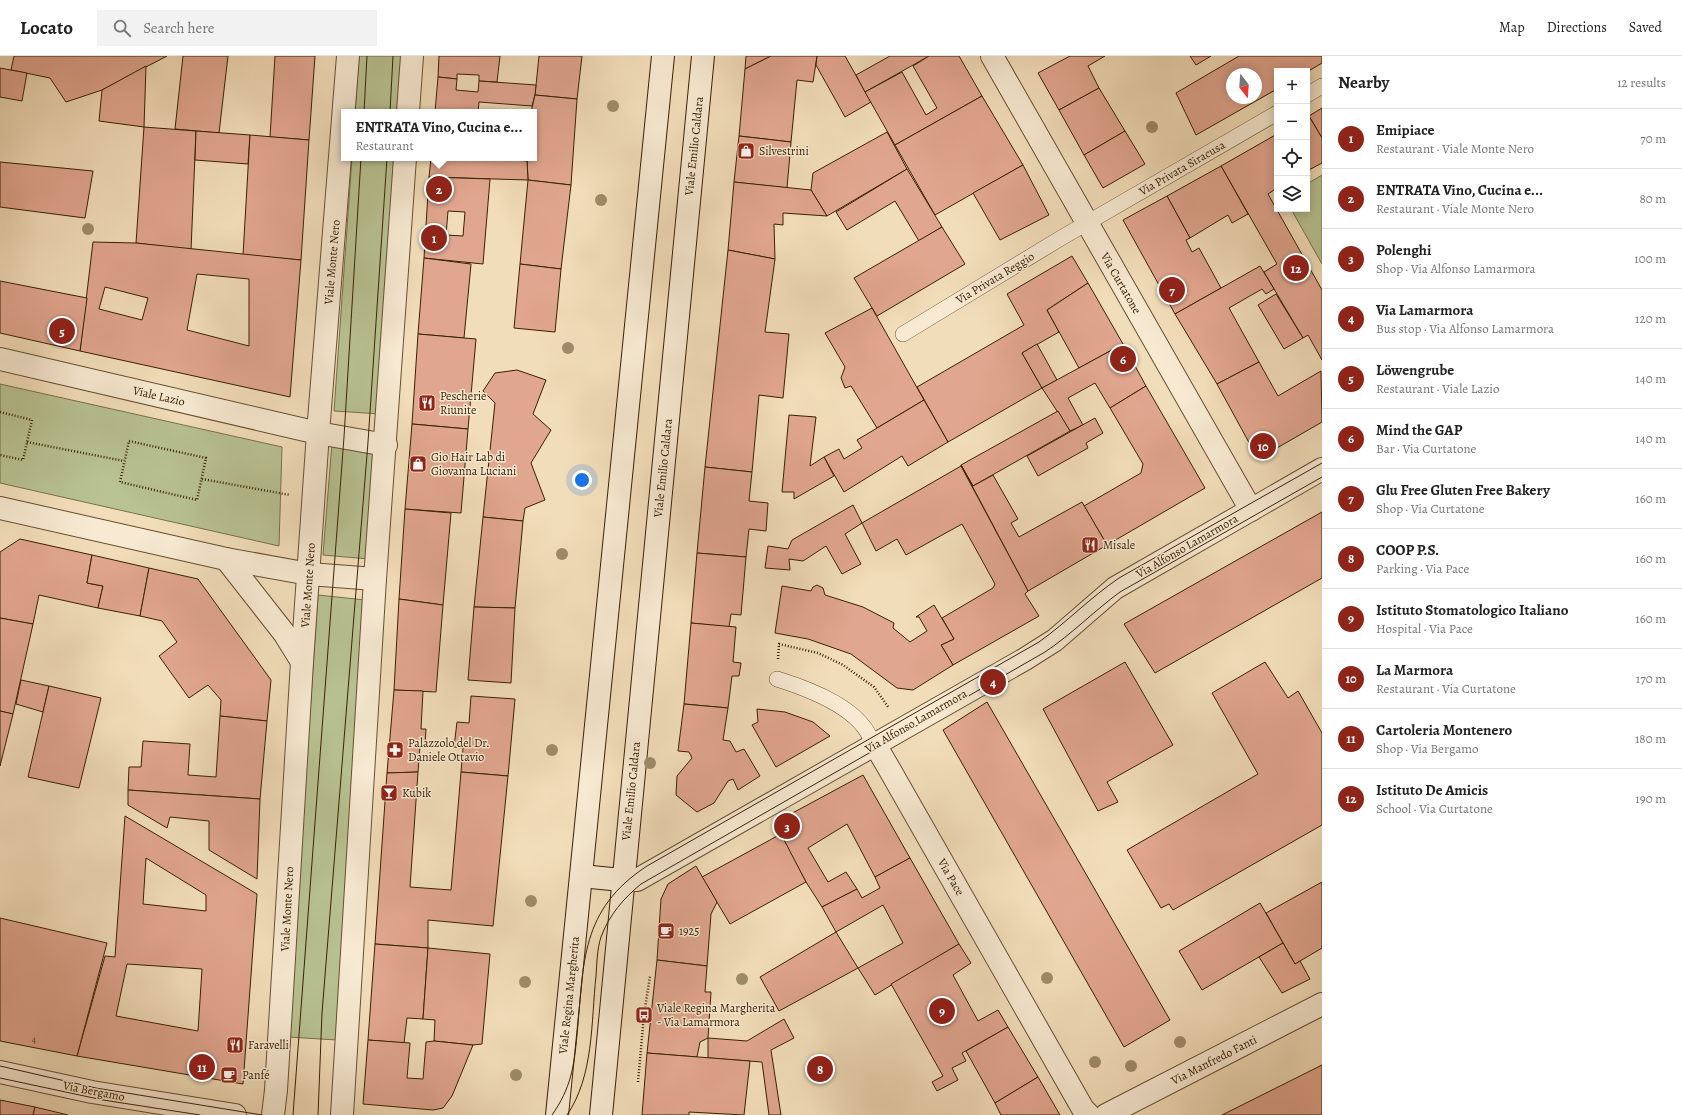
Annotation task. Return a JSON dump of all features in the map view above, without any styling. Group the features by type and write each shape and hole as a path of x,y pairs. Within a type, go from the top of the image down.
{"street":[{"name":"Viale Monte Nero","path":"344,109 348,56"},
{"path":"408,109 412,56"},
{"path":"581,876 663,56"},
{"name":"Viale Emilio Caldara","path":"622,880 703,56"},
{"name":"Via Curtatone","path":"992,56 1250,510"},
{"name":"Viale Monte Nero","path":"273,1115 276,1090 302,662 318,433 341,144"},
{"path":"342,1115 375,579 386,445 405,161"},
{"name":"Viale Lazio","path":"0,360 318,433 386,445"},
{"name":"Via Alfonso Lamarmora","path":"581,876 637,880 1025,659 1055,640 1114,588 1322,469"},
{"path":"0,508 226,559 309,574 375,579"},
{"path":"226,559 284,633 302,662"},
{"name":"Via Pace","path":"873,746 877,748 887,765 1083,1109 1089,1115"},
{"name":"Viale Regina Margherita","path":"557,1115 581,876"},
{"path":"601,1115 622,880"},
{"name":"Via Manfredo Fanti","path":"1106,1115 1322,1004"},
{"name":"Via Bergamo","path":"0,1072 92,1092 235,1115"}],"lane":[{"path":"1310,93 1322,86"},
{"name":"Via Privata Siracusa","path":"1087,223 1274,115"},
{"name":"Via Privata Reggio","path":"903,334 1087,223"},
{"name":"Via Pace","path":"777,678 827,698 849,713 865,728 871,738 873,746"}],"path":[{"path":"0,412 32,420 23,460 0,455"},
{"path":"129,441 206,458 202,478 197,500 120,482 129,441"},
{"path":"27,442 124,462"},
{"path":"202,478 293,496"},
{"path":"777,678 779,644 818,653 843,665 874,687 892,712"},
{"path":"638,1082 644,1015 650,976"}],"green space":[{"path":"359,56 403,56 400,109 355,109"},
{"path":"352,161 397,161 381,414 334,411"},
{"path":"1322,175 1322,264 1293,212 1310,212 1310,182"},
{"path":"0,384 282,447 279,546 0,483"},
{"path":"332,443 377,445 369,559 323,555"},
{"path":"318,595 365,600 337,1040 288,1037"}],"building":[{"path":"14,56 167,56 102,90 66,102 50,78 11,70"},
{"path":"183,56 228,56 219,133 175,129"},
{"path":"275,56 315,56 309,140 270,137"},
{"path":"439,56 500,56 497,82 479,81 479,75 457,74 457,79 438,77"},
{"path":"539,56 582,56 577,99 535,95"},
{"path":"746,56 771,56 745,69"},
{"path":"771,56 817,56 813,82 797,80 791,142 739,136 745,69"},
{"path":"817,56 845,56 871,102 845,117 816,65"},
{"path":"890,56 929,56 865,92 856,75"},
{"path":"929,56 959,56 982,96 895,145 865,92 902,72 926,115 937,108 913,66"},
{"path":"1070,56 1105,56 1088,66 1099,88 1059,110 1038,73"},
{"path":"1190,56 1211,56 1196,65"},
{"path":"1239,56 1322,56 1322,63 1310,70 1310,68 1274,68 1274,91 1262,98 1262,68 1226,68 1226,104 1251,104 1196,135 1176,93"},
{"path":"146,66 144,127 99,121 102,90"},
{"path":"0,68 27,73 22,101 0,97"},
{"path":"438,77 457,79 456,90 478,92 479,81 536,85 532,106 479,102 478,109 435,109"},
{"path":"1099,88 1125,131 1084,155 1059,110"},
{"path":"535,95 577,99 571,185 528,180 527,161 537,161 537,109 532,109"},
{"path":"982,96 1023,165 935,215 895,145"},
{"path":"1322,108 1322,138 1310,118 1310,115"},
{"path":"1310,118 1322,138 1322,163 1310,169"},
{"path":"144,127 196,131 191,250 136,243"},
{"path":"196,131 250,135 248,164 195,160"},
{"path":"1125,131 1145,164 1103,188 1084,155"},
{"path":"887,132 907,169 827,216 811,190 813,173"},
{"path":"250,135 309,140 301,260 243,255"},
{"path":"739,136 791,142 787,188 734,182"},
{"path":"1274,136 1274,190 1268,194 1274,205 1274,212 1278,212 1322,290 1322,360 1308,335 1303,338 1264,272 1277,264 1221,166"},
{"path":"431,161 527,161 528,180 429,177"},
{"path":"0,162 93,171 85,218 0,207"},
{"path":"1023,165 1049,215 1000,240 973,193"},
{"path":"1221,166 1248,214 1232,223 1228,215 1190,238 1167,196"},
{"path":"907,169 942,227 919,241 895,201 847,230 836,212"},
{"path":"429,177 490,179 483,264 424,258","holes":["448,211 465,212 463,236 446,235"]},
{"path":"528,180 571,185 561,269 520,264"},
{"path":"734,182 811,190 827,216 783,213 783,225 774,224 775,259 728,250"},
{"path":"1167,196 1190,238 1186,240 1192,252 1199,248 1221,288 1175,314 1123,220"},
{"path":"942,227 965,264 877,316 854,278"},
{"path":"93,242 136,243 301,260 290,397 80,351","holes":["197,274 249,279 249,346 187,330","105,287 148,298 142,320 99,309"]},
{"path":"728,250 775,259 765,332 789,334 783,398 759,395 752,472 705,467"},
{"path":"1072,256 1088,283 1047,310 1059,332 1022,353 1042,388 948,442 917,387 1024,325 1007,294"},
{"path":"424,258 471,264 464,338 418,334"},
{"path":"520,264 561,269 555,332 514,328"},
{"path":"1260,266 1274,289 1266,294 1262,289 1229,308 1259,362 1217,384 1175,314"},
{"path":"0,281 87,298 80,351 0,333"},
{"path":"1088,283 1123,344 1079,368 1047,310"},
{"path":"1276,294 1303,338 1284,349 1258,305"},
{"path":"872,308 924,400 877,428 851,386 845,388 841,378 845,367 825,333"},
{"path":"418,334 476,339 468,429 412,424"},
{"path":"1037,344 1057,380 1042,388 1022,353"},
{"path":"1123,344 1146,386 1110,408 1095,383 1068,398 1083,425 1070,431 1042,388"},
{"path":"1259,362 1278,396 1321,371 1322,422 1258,459 1217,384"},
{"path":"517,370 546,380 533,414 551,430 531,463 545,500 525,508 523,521 483,517 495,403 483,391 495,373"},
{"path":"1146,386 1205,488 1107,545 1084,506 1141,473 1143,464 1110,408"},
{"path":"924,400 948,442 908,466 902,456 844,492 824,457 839,449 844,459 862,448 857,440"},
{"path":"1058,411 1070,431 973,486 961,465"},
{"path":"789,415 816,417 810,466 824,457 834,476 794,499 794,492 782,492"},
{"path":"1095,418 1103,433 1086,443 1088,448 1038,476 1027,456"},
{"path":"412,424 468,429 461,513 405,509"},
{"path":"961,465 973,486 993,475 1018,519 1011,523 1019,537 1082,502 1107,545 1028,591"},
{"path":"961,466 1028,591 1025,594 1039,616 953,665 941,645 954,639 942,618 993,588 995,584 962,524 906,555 897,539 876,551 862,523"},
{"path":"705,467 752,472 749,501 768,503 766,531 749,529 746,557 697,553"},
{"path":"853,505 862,523 845,534 861,564 842,574 826,546 803,561 789,559 790,570 765,568 768,546 788,549 792,540"},
{"path":"405,509 451,513 443,605 399,599"},
{"path":"1322,512 1322,578 1155,673 1124,624"},
{"path":"483,517 523,521 515,608 474,607"},
{"path":"20,539 92,555 87,583 103,586 98,608 39,595 33,624 0,618 0,552"},
{"path":"697,553 746,557 741,615 731,614 729,627 691,623"},
{"path":"92,555 149,568 140,616 98,608 103,586 87,583"},
{"path":"149,568 198,579 271,680 267,721 220,716 221,700 208,685 189,698 159,656 177,642 162,621 140,616"},
{"path":"817,585 823,588 825,595 863,607 894,623 893,628 910,642 927,631 919,617 916,617 934,605 954,639 941,645 953,665 913,690 897,688 851,654 808,639 775,633 782,586 811,591 813,587"},
{"path":"399,599 443,605 436,692 394,690"},
{"path":"474,607 515,608 511,683 468,680"},
{"path":"0,618 33,624 13,714 0,711"},
{"path":"691,623 736,627 733,662 741,663 739,676 732,676 728,708 684,704"},
{"path":"1125,662 1173,745 1107,782 1118,802 1098,811 1043,709"},
{"path":"1265,662 1288,698 1298,691 1322,733 1322,825 1173,910 1169,904 1161,908 1127,850 1258,774 1212,693"},
{"path":"21,680 49,686 43,712 16,704"},
{"path":"49,686 101,698 79,788 28,777"},
{"path":"394,690 423,691 421,729 426,729 425,746 420,746 418,772 387,773"},
{"path":"471,696 515,699 508,776 461,772 463,748 454,747 457,722 469,723"},
{"path":"987,702 1170,1020 1124,1047 943,730"},
{"path":"684,704 728,708 723,740 730,741 736,752 744,749 760,776 738,790 733,779 728,781 714,803 697,812 676,795 677,776 692,758 689,752 678,751"},
{"path":"757,709 785,712 813,722 830,736 776,767 752,725 758,722"},
{"path":"0,711 13,714 0,766"},
{"path":"220,716 267,721 260,799 128,790 129,767 141,767 143,741 190,744 188,775 216,777"},
{"path":"418,772 410,887 451,890 461,772 508,776 493,926 428,920 428,948 375,944 387,773"},
{"path":"863,775 910,858 875,877 847,824 808,848 828,882 846,872 857,889 822,907 806,882 774,823"},
{"path":"128,790 260,799 257,879 209,850 209,821 170,817 167,828 128,805"},
{"path":"125,816 257,894 243,1084 77,1056 105,956 115,957","holes":["146,858 206,895 206,911 143,904","127,964 202,969 198,1031 116,1016"]},
{"path":"781,834 806,882 730,924 702,877"},
{"path":"910,858 959,944 875,995 858,968 903,943 883,905 836,932 822,907 857,889 862,898 880,888 875,877"},
{"path":"696,866 717,902 711,914 707,966 657,960 661,899 668,884"},
{"path":"1322,882 1322,948 1295,964 1266,913"},
{"path":"1260,903 1283,943 1202,990 1179,951"},
{"path":"0,918 107,943 77,1056 0,1041"},
{"path":"836,932 858,968 779,1011 760,977"},
{"path":"1283,943 1295,964 1300,961 1310,979 1282,993 1259,957"},
{"path":"375,944 428,948 423,1019 407,1018 404,1043 368,1040"},
{"path":"959,944 971,963 953,975 978,1021 998,1010 1008,1027 962,1053 966,1061 952,1068 958,1080 937,1091 932,1082 943,1076 891,984"},
{"path":"428,948 490,954 482,1044 473,1045 434,1041 435,1020 423,1019"},
{"path":"657,960 707,966 705,992 711,992 708,1038 700,1042 697,1057 647,1053"},
{"path":"784,1019 794,1038 771,1050 781,1115 769,1115 762,1062 708,1058 708,1038 747,1041"},
{"path":"1008,1027 1038,1077 995,1103 966,1051"},
{"path":"368,1040 410,1043 407,1078 423,1079 426,1042 434,1041 473,1045 452,1096 443,1108 433,1110 363,1104"},
{"path":"647,1053 750,1061 744,1115 689,1112 689,1115 642,1115"},
{"path":"1322,1065 1322,1115 1222,1115"},
{"path":"1038,1077 1060,1115 1001,1115 995,1103"},
{"path":"0,1100 35,1107 33,1115 0,1115"},
{"path":"35,1107 64,1114 68,1115 33,1115"}],"tram line":[{"path":"364,109 367,56"},
{"path":"390,109 393,56"},
{"path":"293,1115 344,437 361,161"},
{"path":"318,1115 322,1013 368,442 387,161"},
{"path":"552,1115 564,1096 573,1067 581,984 590,940 597,920 609,901 625,883 647,866 1039,642 1119,578 1322,463"},
{"path":"567,1115 576,1100 587,1066 592,1030 597,956 601,937 613,914 629,895 641,884 1045,652 1120,592 1322,477"},
{"path":"0,1066 96,1088 262,1115"},
{"path":"0,1078 103,1100 200,1115"}],"place":[{"name":"Silvestrini","path":"746,151"},
{"name":"ENTRATA Vino, Cucina e...","path":"439,189"},
{"name":"Emipiace","path":"434,238"},
{"name":"Istituto De Amicis","path":"1296,268"},
{"name":"Glu Free Gluten Free Bakery","path":"1172,290"},
{"name":"Löwengrube","path":"62,331"},
{"name":"Mind the GAP","path":"1123,359"},
{"name":"Pescherie Riunite","path":"427,403"},
{"name":"La Marmora","path":"1263,446"},
{"name":"Gio Hair Lab di Giovanna Luciani","path":"418,464"},
{"name":"Misale","path":"1090,545"},
{"name":"Via Lamarmora","path":"993,682"},
{"name":"Palazzolo del Dr. Daniele Ottavio","path":"395,750"},
{"name":"Kubik","path":"389,793"},
{"name":"Polenghi","path":"787,826"},
{"name":"1925","path":"666,931"},
{"name":"Istituto Stomatologico Italiano","path":"942,1011"},
{"name":"Viale Regina Margherita - Via Lamarmora","path":"644,1015"},
{"name":"Faravelli","path":"235,1045"},
{"name":"Cartoleria Montenero","path":"202,1067"},
{"name":"COOP P.S.","path":"820,1069"},
{"name":"Panfé","path":"229,1075"}]}
